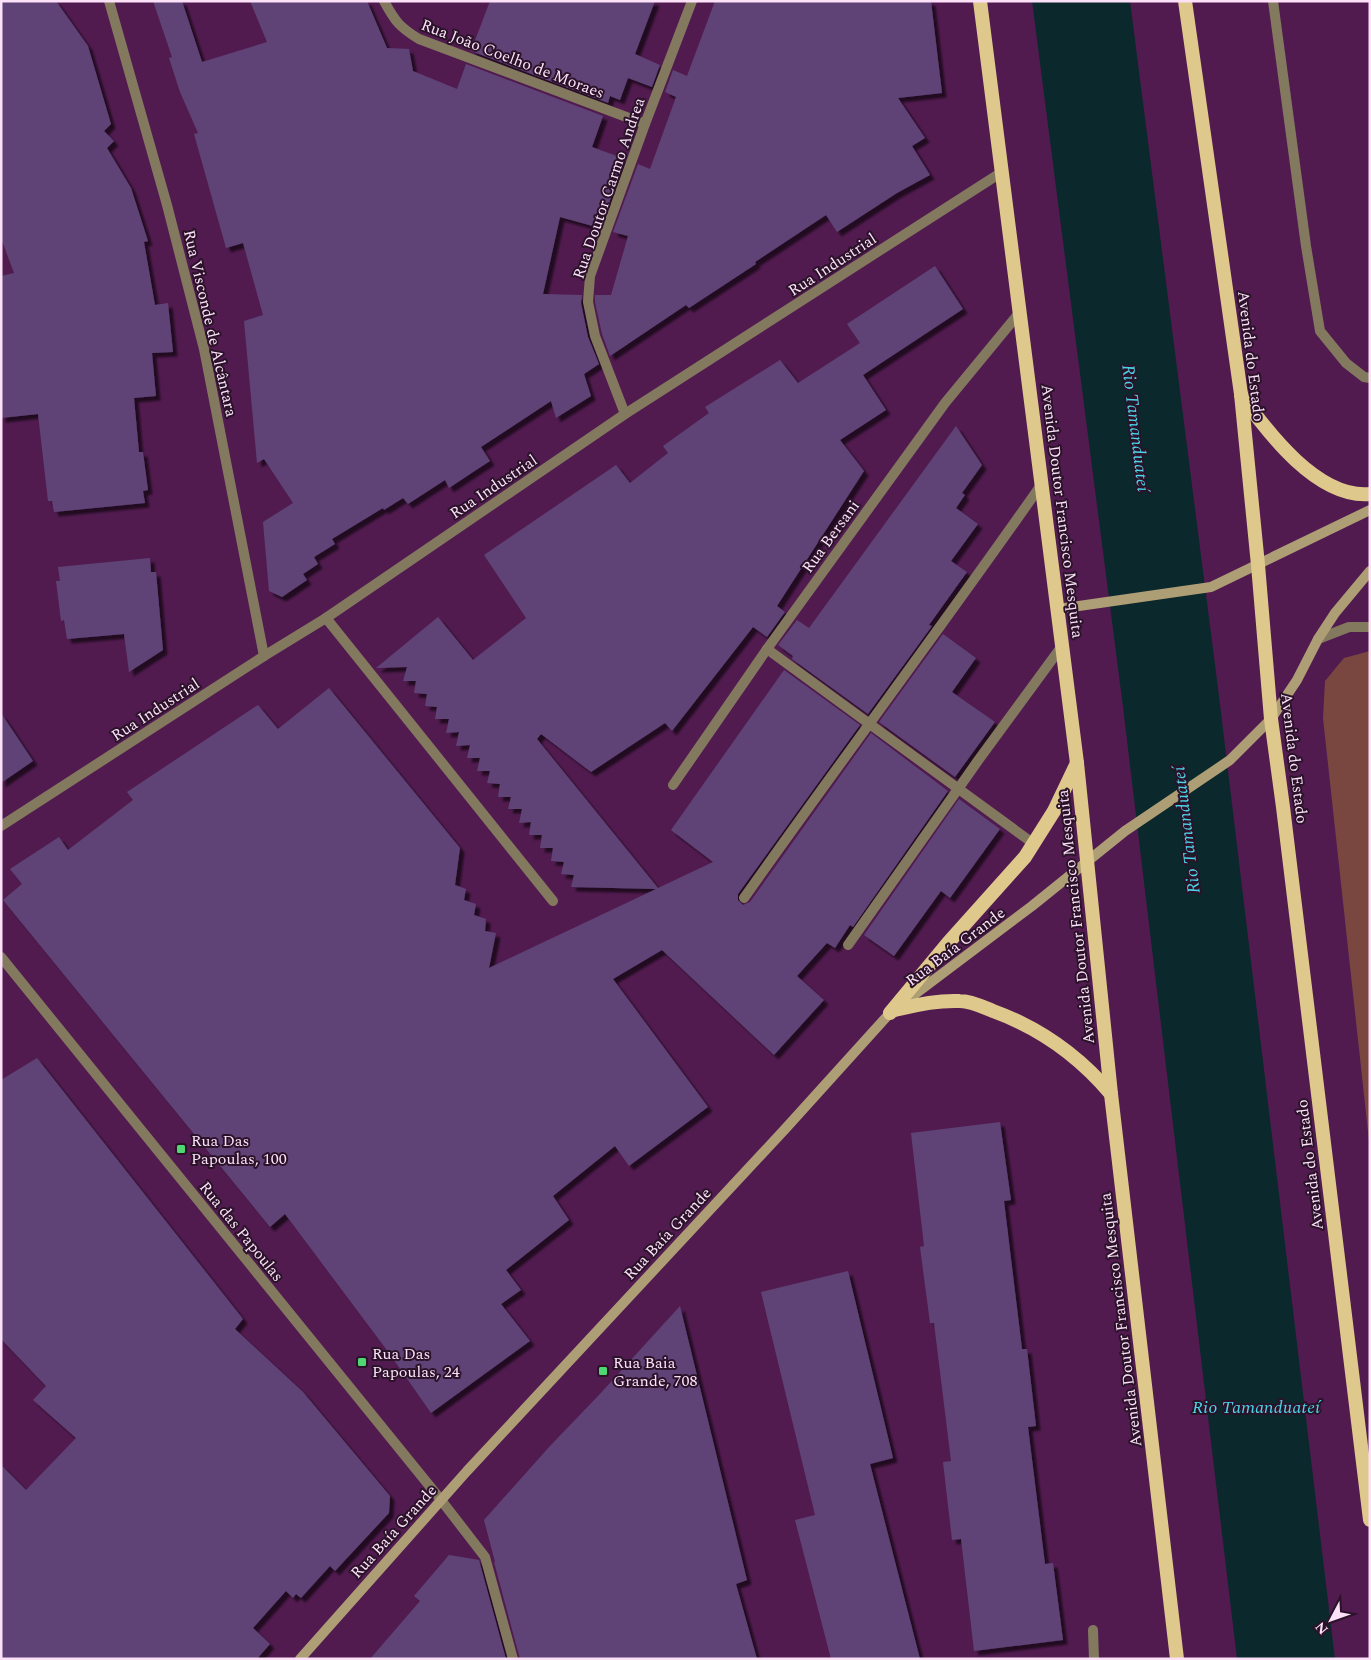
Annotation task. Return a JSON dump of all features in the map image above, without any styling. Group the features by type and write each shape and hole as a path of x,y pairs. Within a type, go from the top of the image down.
{"highway":[{"name":"Avenida Doutor Francisco Mesquita","path":"980,1 1077,763 1112,1094 1177,1659"},
{"name":"Avenida do Estado","path":"1185,1 1240,394 1258,565 1271,719 1370,1520"},
{"path":"1240,394 1275,439 1315,477 1336,488 1363,495 1370,494"},
{"path":"892,1012 948,943 1025,857 1054,811 1077,763"},
{"path":"892,1012 933,1001 962,1001 1019,1020 1077,1058 1096,1075 1112,1094"}],"main road":[{"path":"1058,609 1211,587 1370,510"},
{"name":"Rua Baía Grande","path":"300,1659 440,1500 892,1012 1032,906 1125,831 1230,760 1271,719 1298,680 1318,639 1335,613 1370,570"}],"street":[{"name":"Rua Visconde de Alcântara","path":"110,1 204,348 264,656"},
{"name":"Rua João Coelho de Moraes","path":"384,1 404,30 418,39 645,124"},
{"name":"Rua Doutor Carmo Andrea","path":"625,414 595,336 588,302 590,276 692,1"},
{"path":"1273,1 1306,246 1320,331 1346,363 1364,377 1370,378"},
{"name":"Rua Industrial","path":"1,826 326,618 625,414 1002,172"},
{"name":"Rua Bersani","path":"673,785 767,649 944,403 1020,312"},
{"path":"744,898 806,809 1041,485"},
{"path":"326,618 553,901"},
{"path":"1318,639 1350,627 1370,627"},
{"path":"848,945 1062,646"},
{"path":"767,649 1034,844"},
{"name":"Rua das Papoulas","path":"1,957 485,1557 513,1659"},
{"path":"1093,1630 1094,1659"}],"shaded area":[{"path":"1370,651 1370,1150 1323,718 1325,681 1344,658"}],"water":[{"name":"Rio Tamanduateí","path":"1032,1 1130,1 1219,696 1335,1659 1237,1659 1123,707"}],"building":[{"path":"1,1 56,1 88,46 111,124 104,131 114,141 107,148 131,188 148,241 144,242 155,305 168,303 173,352 152,353 156,396 134,398 139,452 143,452 148,490 143,491 145,503 54,512 52,501 48,501 38,414 1,418 1,276 14,273 1,238"},
{"path":"153,1 182,1 202,62 267,42 250,1 367,1 387,48 409,49 413,71 457,89 466,64 603,116 592,147 625,159 600,228 560,217 543,294 582,295 581,303 588,337 599,364 584,374 591,396 556,418 551,401 481,447 490,461 449,488 445,480 408,504 403,498 332,539 335,544 314,557 318,564 303,574 307,580 282,597 269,591 263,522 293,503 264,459 257,463 244,321 263,315 243,243 226,248 194,134 198,133 180,92 169,58 172,57"},
{"path":"490,1 655,1 635,54 660,65 652,87 628,78 620,100 610,96 608,103 471,51"},
{"path":"715,1 931,1 942,93 898,98 925,138 912,146 930,175 897,193 837,232 826,215 689,308 686,305 610,356 602,334 595,295 611,295 628,236 613,232 638,164 650,169 676,97 665,92 673,70 687,76"},
{"path":"935,266 963,309 863,375 886,410 840,440 864,471 777,606 785,612 767,637 753,627 672,731 665,723 591,772 541,734 537,739 658,888 713,862 671,830 784,670 860,725 738,894 738,900 743,905 750,902 871,733 948,791 853,927 850,925 835,948 827,943 797,976 824,1000 774,1055 662,950 613,979 708,1107 629,1166 615,1146 553,1196 569,1220 506,1270 521,1290 501,1304 530,1341 431,1413 389,1353 285,1214 270,1227 3,900 22,884 10,869 59,837 68,850 133,800 127,792 258,705 278,729 329,688 460,848 455,885 466,889 464,900 476,904 474,915 486,919 485,931 496,933 489,968 656,889 571,887 574,875 561,874 564,862 551,861 553,848 540,848 542,835 529,835 531,822 519,823 522,809 508,809 511,797 498,797 500,784 487,783 490,771 477,771 480,758 467,758 470,745 456,746 459,732 446,733 449,719 435,719 437,707 425,706 427,694 414,693 416,681 403,681 407,667 376,668 438,617 473,660 526,618 484,555 616,465 630,483 668,453 663,446 709,413 705,407 780,360 798,383 860,343 847,324"},
{"path":"956,426 982,465 962,493 965,495 956,508 978,524 951,561 967,572 929,625 932,626 868,714 792,659 793,656 778,645 797,620 809,628"},
{"path":"150,558 151,572 156,572 163,650 129,672 124,634 67,639 64,620 61,621 56,581 60,581 58,567"},
{"path":"943,634 976,658 952,692 995,722 955,777 879,722"},
{"path":"1,713 33,761 1,783"},
{"path":"959,799 1000,829 950,898 941,891 894,956 864,935"},
{"path":"37,1058 243,1319 235,1329 303,1392 390,1496 389,1513 335,1571 330,1566 301,1598 296,1594 293,1598 286,1591 253,1628 270,1644 257,1659 1,1659 1,1465 26,1490 76,1438 33,1400 46,1386 1,1339 1,1080"},
{"path":"1000,1122 1011,1200 1004,1201 1022,1349 1027,1349 1036,1426 1028,1427 1045,1564 1053,1563 1063,1640 974,1651 961,1539 952,1540 943,1462 951,1461 934,1323 930,1323 920,1247 924,1246 911,1133"},
{"path":"848,1271 893,1458 870,1464 920,1659 831,1659 795,1520 815,1515 761,1292"},
{"path":"680,1306 747,1580 736,1584 757,1659 520,1659 484,1520"},
{"path":"449,1555 479,1560 506,1659 370,1659 420,1601 414,1596"}],"place":[{"name":"Rua Das Papoulas, 100","path":"181,1149"},
{"name":"Rua Das Papoulas, 24","path":"362,1362"},
{"name":"Rua Baia Grande, 708","path":"603,1371"}]}
